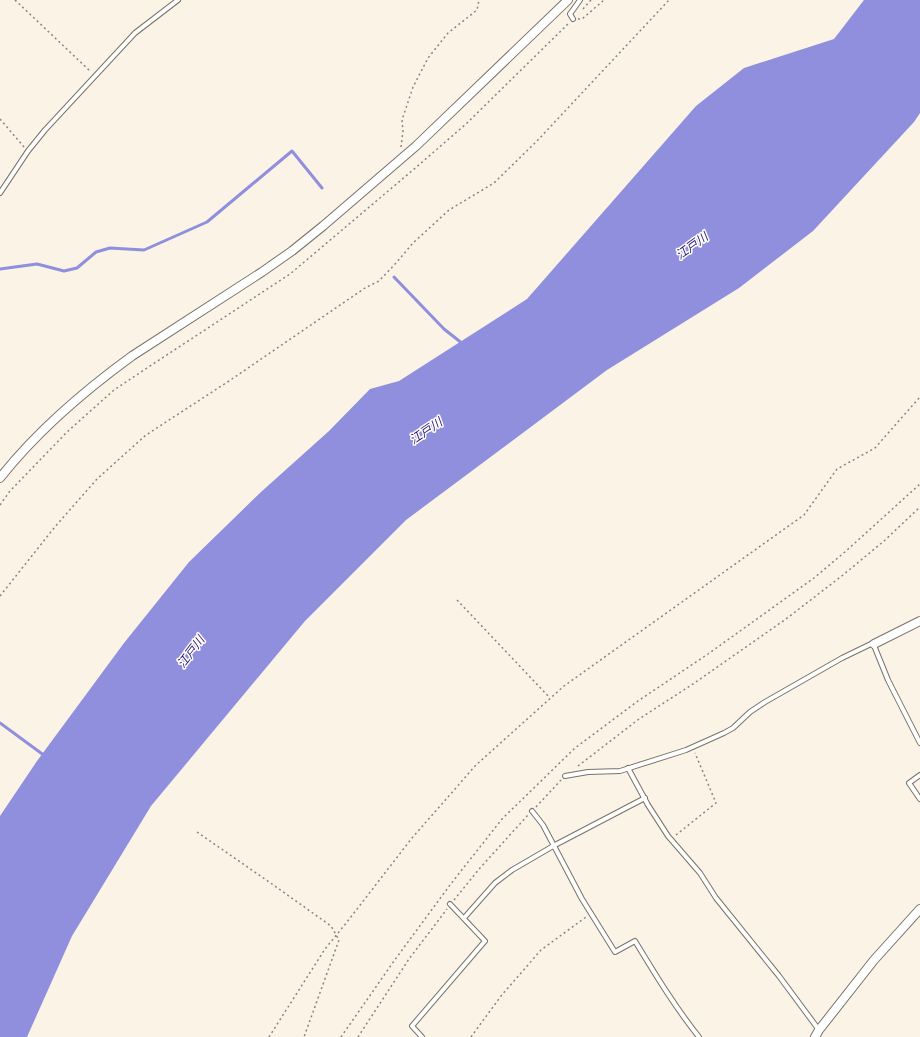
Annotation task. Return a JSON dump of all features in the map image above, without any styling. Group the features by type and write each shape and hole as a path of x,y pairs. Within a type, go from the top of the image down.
{"street":[{"path":"0,478 29,445 57,417 107,374 132,356 292,252 398,162 568,0"},
{"path":"874,644 920,621"},
{"path":"817,1034 874,960 920,909"}],"lane":[{"path":"0,193 28,151 45,130 135,33 178,0"},
{"path":"572,19 570,14 580,0"},
{"path":"565,776 588,772 620,771 693,747 733,728 750,712 764,702 842,658 873,643 888,680 920,743"},
{"path":"628,768 670,840 700,873 716,898 779,976 817,1034"},
{"path":"920,775 909,782 920,799"},
{"path":"464,918 501,878 555,845 645,798"},
{"path":"532,811 543,825 555,845 582,899 615,952 635,941 688,1024 699,1037"},
{"path":"422,1037 412,1026 485,941 450,904"}],"path":[{"path":"15,0 96,76"},
{"path":"398,162 403,131 402,120 413,87 428,58 448,33 477,10 479,0"},
{"path":"572,19 582,19 604,0"},
{"path":"0,596 54,528 98,479 146,435 229,381 365,288 379,281 413,243 449,210 494,183 532,146 669,0"},
{"path":"0,119 28,151"},
{"path":"269,1037 336,934 412,838 476,765 564,686 804,515 837,469 875,448 920,397"},
{"path":"846,551 920,484"},
{"path":"578,766 639,719 693,684 786,619 884,541 920,507"},
{"path":"457,600 550,698"},
{"path":"670,840 716,803 693,747"},
{"path":"197,832 331,926 336,934 339,940 304,1037"},
{"path":"471,1037 501,996 534,958 542,950 591,913"}],"water":[{"name":"江戸川","path":"864,0 920,0 920,113 914,122 813,231 739,288 607,370 406,520 305,621 151,806 72,936 27,1037 0,1037 0,816 37,761 124,643 189,562 261,492 329,431 370,389 399,381 527,299 696,106 744,68 834,39"}],"waterway":[{"path":"0,269 37,264 64,271 77,268 96,252 110,248 144,250 207,222 292,151 322,188"},
{"path":"394,277 444,329 463,344"},
{"path":"0,723 45,756"}]}
